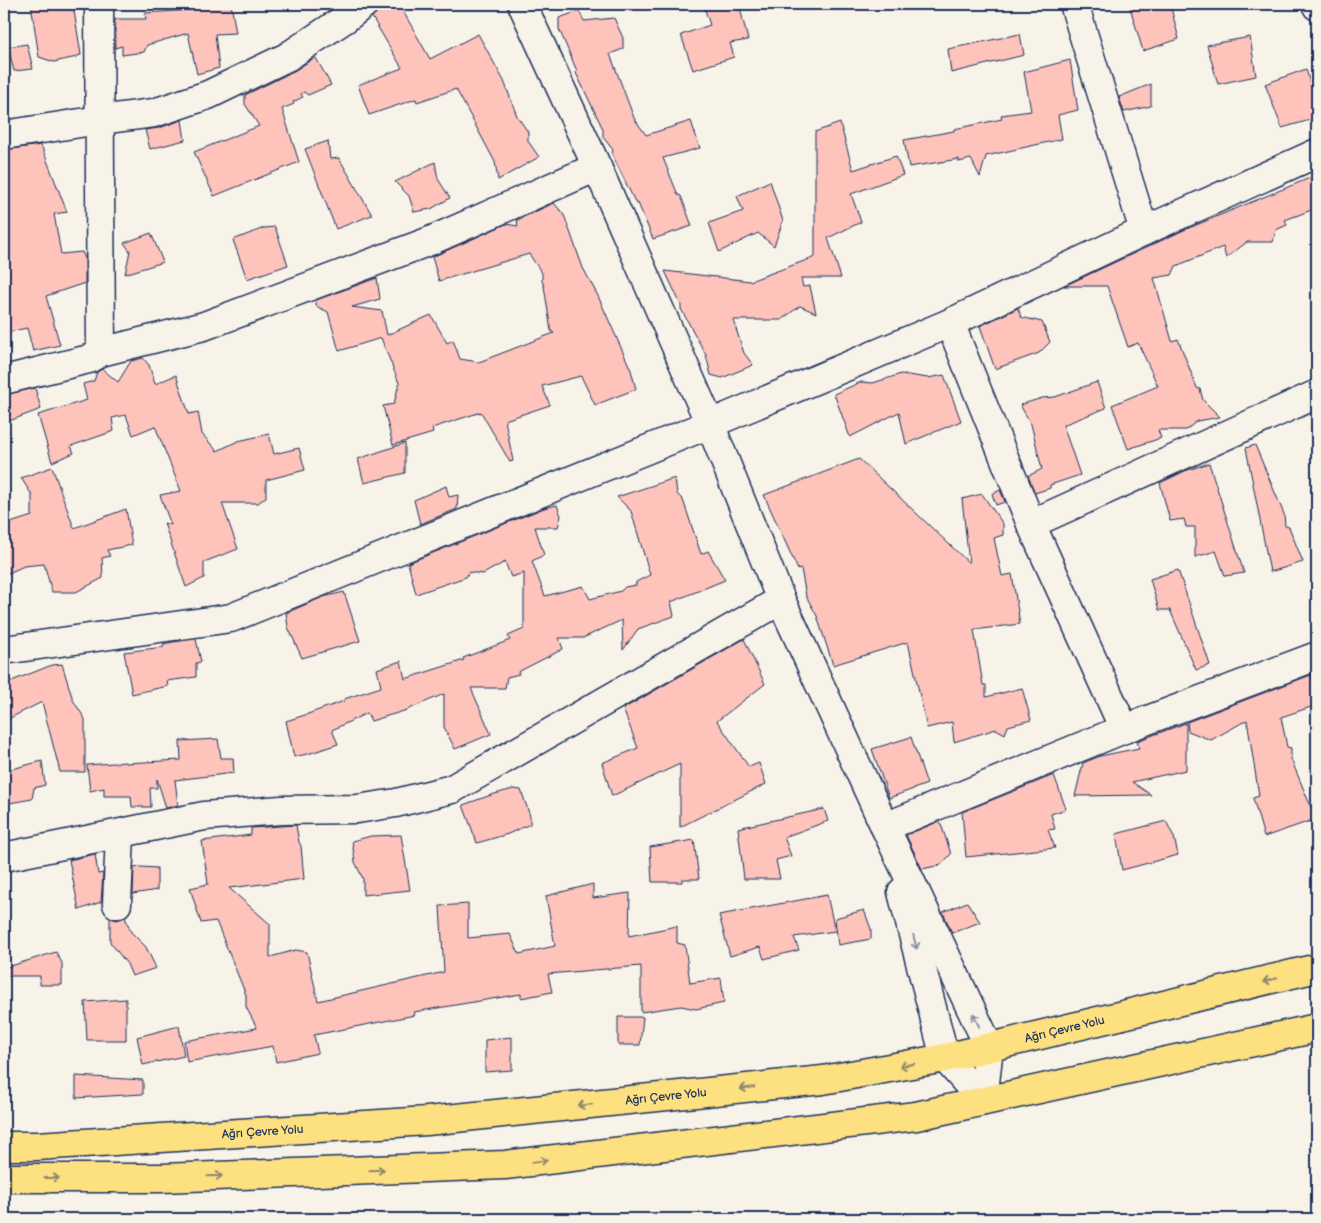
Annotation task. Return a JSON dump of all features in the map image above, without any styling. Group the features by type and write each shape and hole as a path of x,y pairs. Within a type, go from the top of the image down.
{"highway":[{"name":"Ağrı Çevre Yolu","path":"4,1146 37,1146 427,1121 823,1080 945,1058 1317,968"},
{"path":"4,1178 161,1178 505,1165 916,1116 1317,1028"}],"street":[{"path":"99,4 98,120 101,352"},
{"path":"4,136 98,120 154,113 208,95 287,57 364,4"},
{"path":"522,4 597,167 710,424 781,600 989,1047 983,1100"},
{"path":"1074,4 1144,231"},
{"path":"4,650 231,618 710,424 950,323 1144,231 1317,154"},
{"path":"4,380 90,359 101,352 204,326 430,241 597,167"},
{"path":"950,323 1031,524 1124,729"},
{"path":"1031,524 1317,394"},
{"path":"4,856 204,816 281,810 358,809 396,803 452,789 781,600"},
{"path":"885,827 1124,729 1317,656"},
{"path":"885,827 945,1058 983,1100"},
{"path":"117,904 120,834"}],"building":[{"path":"31,4 73,4 81,55 54,62 39,57"},
{"path":"192,4 231,4 236,33 215,34 219,68 197,74 188,33 147,45 144,52 122,55 122,46 115,48 115,19 146,19 145,13 192,10"},
{"path":"379,4 399,4 430,59 478,34 504,81 517,116 528,132 528,141 539,157 498,180 495,162 456,89 417,102 416,99 369,115 358,85 402,68 372,17 378,10"},
{"path":"703,4 739,4 748,40 730,43 734,57 693,70 681,35 710,25"},
{"path":"1129,4 1170,4 1179,39 1143,51"},
{"path":"579,11 584,21 614,18 623,38 623,49 610,54 634,118 646,135 691,121 700,148 663,158 678,195 681,196 692,226 653,239 638,203 636,204 612,154 613,150 603,137 603,129 576,73 577,71 559,29 559,18"},
{"path":"1020,34 1024,55 951,73 948,49"},
{"path":"1250,37 1256,76 1218,84 1207,45"},
{"path":"27,44 33,69 14,71 8,47"},
{"path":"316,58 331,85 308,95 304,92 301,94 303,97 293,102 294,104 282,109 299,162 214,196 194,152 259,126 245,104 245,95 294,71"},
{"path":"1070,60 1078,110 1058,115 1062,139 986,156 980,177 971,159 959,162 959,159 909,167 904,140 954,131 954,129 1002,119 1001,115 1031,111 1024,72"},
{"path":"1306,69 1317,107 1317,118 1282,128 1265,84"},
{"path":"1151,84 1151,106 1124,112 1119,97"},
{"path":"182,120 185,140 150,149 145,130 159,128"},
{"path":"840,123 853,170 896,156 903,175 851,194 861,222 828,238 841,278 801,278 803,287 810,286 816,313 800,306 781,320 733,320 744,353 753,365 722,378 711,375 706,355 681,309 681,305 665,271 750,281 815,257 815,132"},
{"path":"328,141 330,159 339,158 372,215 336,229 305,149"},
{"path":"41,145 67,212 54,214 61,254 82,252 85,258 85,283 46,296 60,345 33,351 27,328 4,333 4,150"},
{"path":"435,162 438,179 450,198 431,209 414,212 409,196 395,182"},
{"path":"1317,175 1317,208 1285,220 1287,225 1276,230 1273,242 1247,242 1226,258 1223,247 1176,266 1172,275 1154,278 1172,341 1178,339 1203,400 1220,417 1197,421 1186,430 1158,430 1161,438 1128,449 1112,405 1158,386 1138,343 1128,347 1107,286 1064,286 1184,230"},
{"path":"770,181 783,221 774,246 758,233 719,252 709,223 743,211 737,196"},
{"path":"554,203 564,215 583,268 598,296 631,370 636,389 595,405 581,376 542,386 550,405 505,420 513,461 510,462 481,412 432,428 433,433 393,445 383,406 394,404 399,383 381,338 339,351 328,312 316,306 316,300 377,278 380,299 352,307 382,311 387,335 431,315 447,343 453,340 460,359 479,362 554,333 551,331 542,273 529,254 439,281 432,257 506,224 518,226 517,220"},
{"path":"275,227 288,265 247,279 233,240 264,228"},
{"path":"151,233 163,262 125,274 130,251 124,243"},
{"path":"1018,308 1021,317 1042,322 1050,342 1039,353 995,369 980,326"},
{"path":"143,358 149,365 155,384 176,375 189,414 198,412 202,434 217,451 238,441 269,434 274,454 299,448 305,470 266,480 266,497 258,503 222,503 238,549 204,562 204,578 186,587 164,523 171,525 160,495 181,491 155,426 133,435 126,415 112,418 114,431 71,446 74,453 52,462 38,415 87,400 83,384 94,381 97,372 102,369 118,382 131,361"},
{"path":"901,374 928,378 944,375 961,421 906,444 899,412 850,437 834,394 861,382 873,383"},
{"path":"1097,382 1106,408 1063,425 1080,475 1050,485 1050,488 1035,493 1028,476 1042,469 1031,424 1020,405 1042,398 1055,397"},
{"path":"35,388 41,409 4,423 4,395"},
{"path":"405,443 405,473 364,483 358,459"},
{"path":"1255,445 1284,514 1285,526 1289,527 1303,562 1270,572 1246,448"},
{"path":"859,459 969,563 962,499 982,494 1003,524 1003,535 994,538 1002,576 1012,574 1020,624 974,630 983,685 986,685 986,697 1022,688 1031,720 1008,726 1005,734 996,729 954,742 952,722 927,728 908,642 833,665 817,616 806,596 801,569 798,570 764,495"},
{"path":"1209,463 1244,573 1225,576 1216,551 1195,557 1195,527 1186,527 1184,519 1170,521 1160,483 1185,471"},
{"path":"52,467 74,528 126,509 132,545 107,550 110,556 102,558 103,578 76,592 52,592 44,564 24,566 4,575 4,525 32,516 32,495 21,478"},
{"path":"675,478 677,494 683,500 701,554 708,551 725,580 671,602 674,616 638,629 623,650 622,620 583,638 559,638 563,649 518,672 519,674 507,677 505,688 471,688 491,734 455,749 444,727 444,694 407,710 371,721 367,713 332,730 338,744 294,757 286,721 381,687 377,669 401,661 405,679 464,660 463,658 510,640 508,636 524,629 524,573 511,577 505,562 483,574 469,572 466,577 416,594 408,563 544,508 557,505 561,516 558,527 535,527 544,555 532,561 545,596 583,586 590,599 621,591 625,587 636,585 636,582 650,575 631,511 617,497"},
{"path":"446,486 449,497 458,495 457,509 420,524 414,500"},
{"path":"1000,490 1005,502 996,505 992,494"},
{"path":"1178,570 1210,665 1196,670 1170,610 1159,610 1150,579"},
{"path":"344,592 360,641 302,658 288,627 286,613 323,597"},
{"path":"196,639 201,662 196,663 196,677 167,681 168,686 132,694 124,652 164,647 163,644"},
{"path":"744,639 765,684 717,721 749,767 759,763 766,784 680,827 680,764 612,796 602,763 638,748 623,709"},
{"path":"62,664 73,700 85,719 85,772 60,772 42,702 4,721 4,684 52,665"},
{"path":"1311,675 1317,690 1317,705 1281,717 1287,747 1291,748 1291,759 1316,819 1264,837 1253,798 1259,796 1247,720 1211,740 1188,731 1187,722"},
{"path":"1186,723 1186,770 1132,782 1151,795 1075,796 1083,763 1100,756 1139,748 1137,741"},
{"path":"911,737 927,784 889,798 872,749"},
{"path":"218,739 221,758 233,758 234,773 175,780 178,805 166,808 157,779 157,788 150,788 151,807 132,807 131,796 104,796 104,788 90,791 87,765 181,760 180,741"},
{"path":"42,761 45,785 34,788 32,799 4,804 4,771"},
{"path":"1054,775 1066,809 1051,814 1055,829 1048,830 1055,848 966,857 962,812"},
{"path":"513,789 521,790 530,816 530,824 508,834 477,843 463,805"},
{"path":"824,809 828,821 784,837 791,856 776,860 780,879 744,879 738,828"},
{"path":"940,821 951,854 941,865 922,869 906,835"},
{"path":"1166,821 1174,837 1178,855 1122,870 1116,834"},
{"path":"296,825 301,846 304,879 229,888 270,924 270,957 296,950 307,952 318,1001 444,972 440,906 468,904 468,938 510,934 519,954 555,946 546,896 593,884 593,898 630,893 629,936 677,926 677,943 685,945 690,983 721,978 724,1003 696,1009 681,1006 641,1012 641,966 548,974 552,992 521,998 521,994 414,1012 415,1015 314,1035 318,1053 276,1062 273,1046 187,1062 184,1041 257,1028 246,1007 246,995 216,921 201,923 190,888 208,884 202,841 251,835 251,828"},
{"path":"401,835 410,890 363,895 363,879 355,862 352,841 371,836"},
{"path":"694,840 699,879 682,879 682,882 652,882 650,847"},
{"path":"95,854 98,874 103,873 101,902 79,910 69,860"},
{"path":"134,868 157,868 157,890 133,894"},
{"path":"827,895 835,931 794,937 799,950 764,959 760,947 730,956 719,915"},
{"path":"967,902 980,922 952,933 943,912"},
{"path":"864,910 871,929 871,939 838,945 835,918"},
{"path":"125,917 131,932 146,947 156,968 132,976 127,964 110,942 110,918 117,920"},
{"path":"56,952 62,963 62,985 40,985 40,976 4,976 4,968"},
{"path":"126,999 126,1040 87,1040 85,1002"},
{"path":"618,1017 643,1017 640,1045 618,1045"},
{"path":"179,1026 184,1056 143,1065 137,1037"},
{"path":"512,1037 512,1070 485,1072 485,1040"},
{"path":"76,1076 143,1080 143,1094 76,1098"}]}
